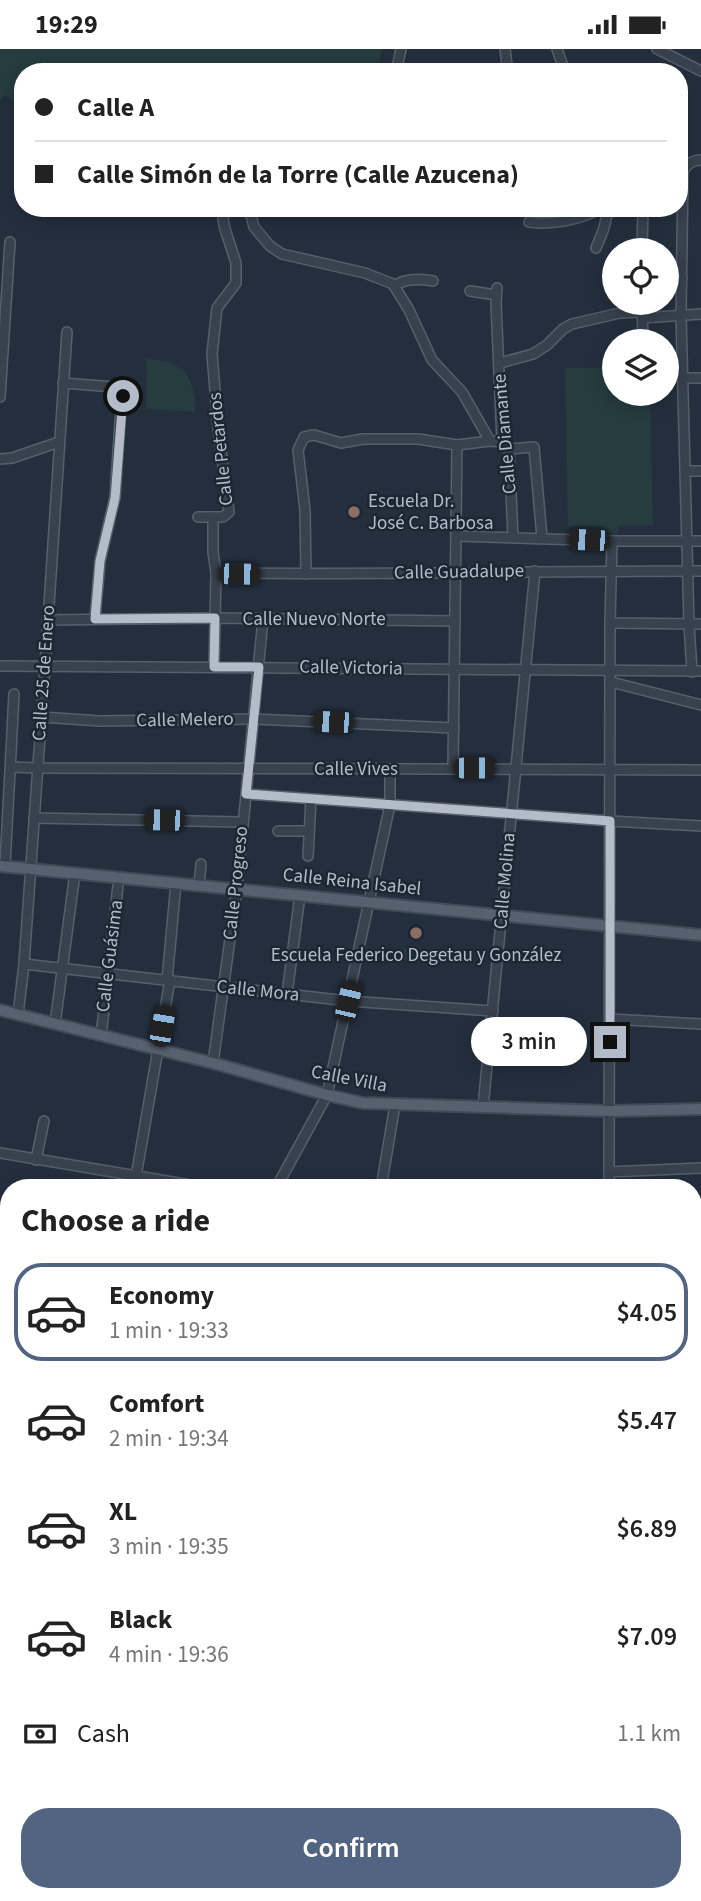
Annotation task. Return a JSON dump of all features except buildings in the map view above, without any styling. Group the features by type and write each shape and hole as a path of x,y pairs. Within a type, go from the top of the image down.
{"main road":[{"name":"Calle Reina Isabel","path":"3,866 701,935"},
{"name":"Calle Villa","path":"0,1010 363,1103 610,1111 701,1109"}],"street":[{"path":"657,49 685,63"},
{"name":"Calle Petardos","path":"214,667 216,573 212,517 223,517 229,512 212,354 217,308 236,283 236,267 224,217"},
{"path":"251,217 254,227 270,246 282,254 365,273 394,286 409,310 432,360 462,393 490,441"},
{"path":"529,222 581,217"},
{"path":"596,248 607,217"},
{"path":"642,238 643,217"},
{"path":"682,217 681,316 689,624 696,671"},
{"path":"0,397 10,242"},
{"path":"394,286 402,281 433,281"},
{"name":"Calle Diamante","path":"470,291 497,291 513,537"},
{"path":"673,315 701,314"},
{"path":"500,363 533,354 572,324 611,315"},
{"name":"Calle 25 de Enero","path":"19,1015 67,332"},
{"path":"684,377 701,378"},
{"path":"63,383 114,387 119,389 123,396 117,479 100,561 95,619"},
{"path":"306,575 305,510 298,450 304,437 314,435 341,443 363,439 418,439 457,445 490,441 505,446 534,447 542,538"},
{"path":"0,459 12,458 59,442"},
{"path":"453,769 457,445"},
{"path":"685,471 701,471"},
{"path":"198,517 212,517"},
{"path":"457,536 701,541"},
{"path":"610,1179 612,541"},
{"name":"Calle Molina","path":"483,1107 535,571"},
{"name":"Calle Guadalupe","path":"216,573 306,575 701,571"},
{"name":"Calle Nuevo Norte","path":"47,621 215,618 455,621"},
{"name":"Calle Progreso","path":"213,1063 237,888 263,619"},
{"path":"610,623 701,624"},
{"name":"Calle Victoria","path":"0,666 527,670 611,677 696,671"},
{"path":"611,677 701,705"},
{"path":"3,866 14,694"},
{"name":"Calle Melero","path":"41,717 100,721 254,719 454,727"},
{"name":"Calle Vives","path":"11,767 701,770"},
{"path":"281,1179 327,1095 390,806 390,769"},
{"path":"246,794 701,826"},
{"path":"308,856 311,799"},
{"path":"34,818 242,822"},
{"path":"278,831 309,831"},
{"path":"199,884 201,864"},
{"path":"55,1024 75,873"},
{"name":"Calle Guásima","path":"101,1036 119,877"},
{"path":"136,1177 169,980 176,883"},
{"path":"287,994 300,895"},
{"name":"Calle Mora","path":"24,964 348,1001 493,1011"},
{"path":"610,1019 701,1024"},
{"path":"383,1179 395,1105"},
{"path":"36,1160 44,1121"},
{"path":"0,1153 149,1179"},
{"path":"609,1172 701,1168"}],"green space":[{"path":"0,49 382,49 376,63 14,63 14,101 5,95 0,99"},
{"path":"147,359 169,363 184,373 193,389 195,412 146,409"},
{"path":"565,368 602,368 602,406 650,406 653,525 618,526 618,537 603,537 602,526 568,526"},
{"path":"404,948 429,950 428,963 403,960"}],"place":[{"name":"Escuela Dr. José C. Barbosa","path":"354,512"},
{"name":"Escuela Federico Degetau y González","path":"416,933"}],"route":[{"path":"123,396 115,498 100,561 95,619 215,618 214,667 259,667 246,794 610,821 610,1042"}]}
